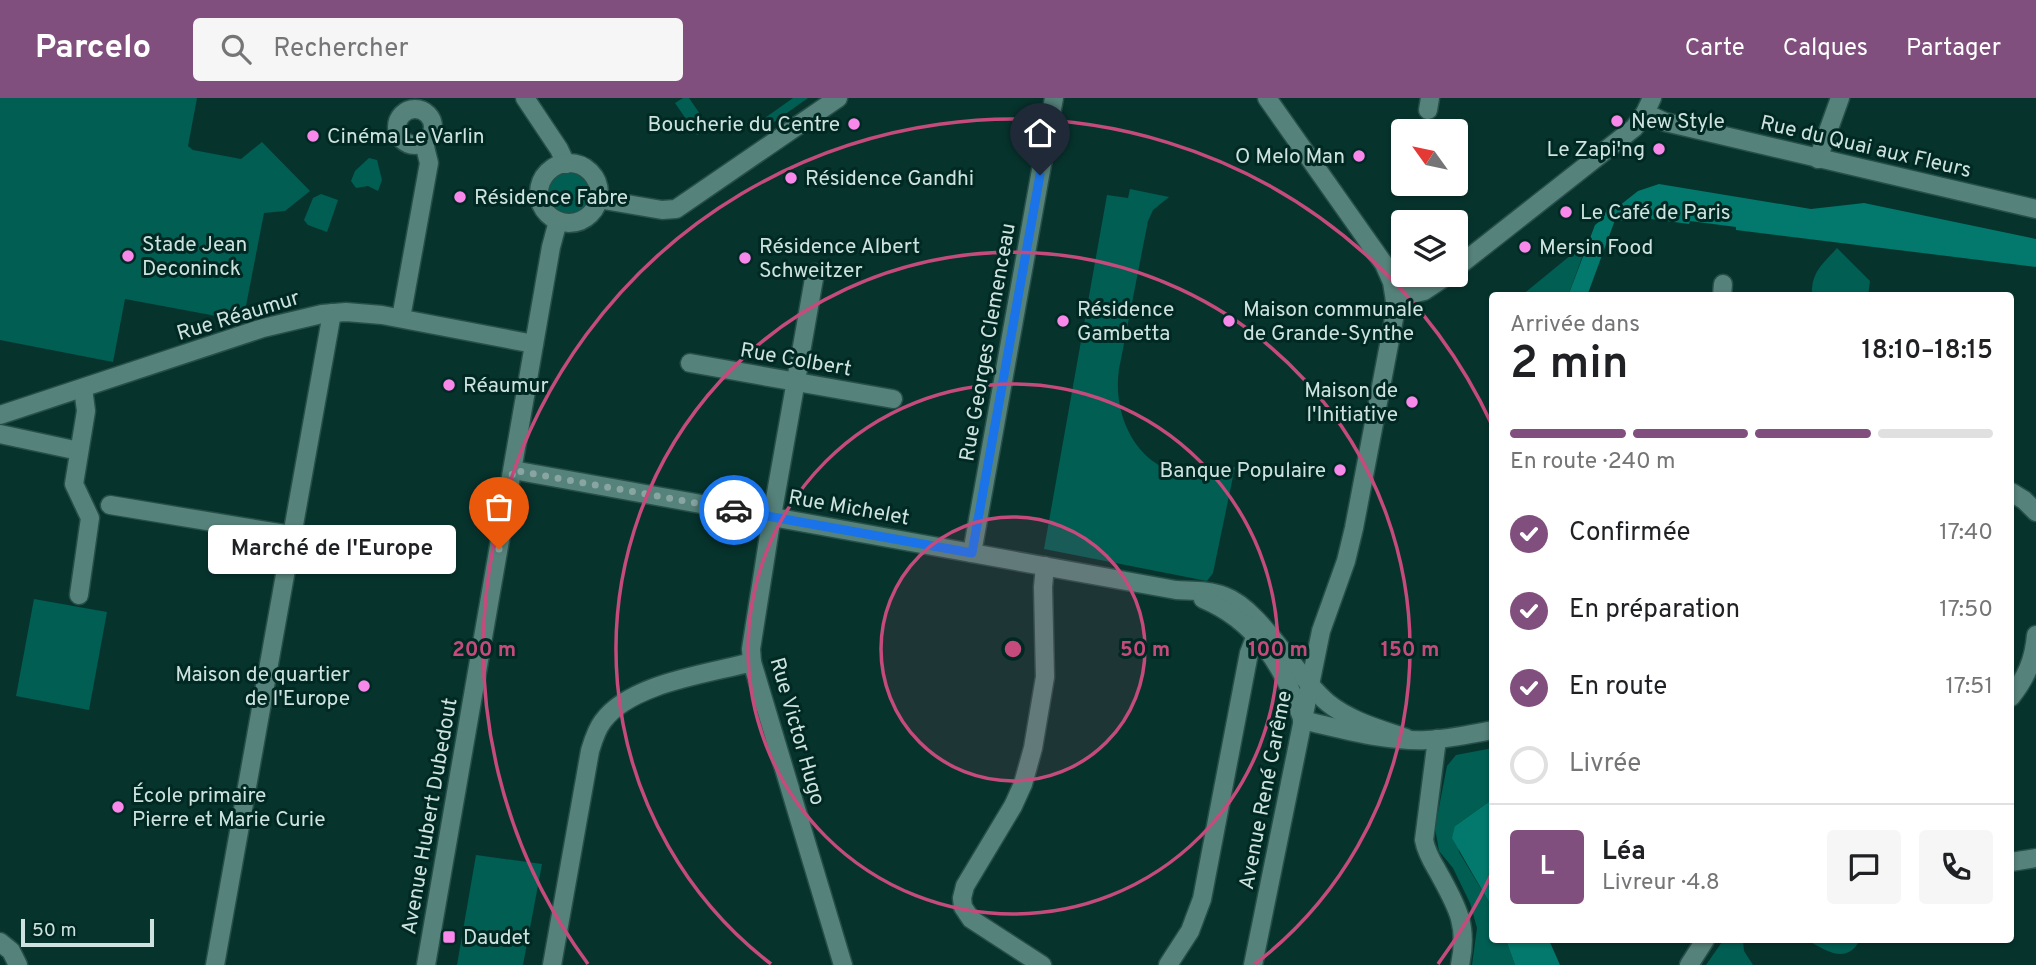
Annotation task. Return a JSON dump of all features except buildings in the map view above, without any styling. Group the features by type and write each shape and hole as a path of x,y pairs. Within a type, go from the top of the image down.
{"street":[{"path":"525,98 566,164"},
{"path":"598,198 662,210 676,209 838,98"},
{"name":"Rue Georges Clemenceau","path":"972,553 1054,98"},
{"path":"1266,98 1384,264 1396,298 1430,287"},
{"path":"1818,159 1840,98"},
{"path":"1468,259 1634,128 1649,106"},
{"name":"Rue du Quai aux Fleurs","path":"1649,106 1665,121 2036,209"},
{"path":"401,318 429,163 424,143"},
{"path":"566,164 580,166 590,172 597,184 598,198 596,207 586,218 572,223 558,221 544,210 539,191 548,173 566,164"},
{"name":"Avenue Hubert Dubedout","path":"426,965 551,247 558,221"},
{"name":"Rue Victor Hugo","path":"815,273 752,633 752,662 843,965"},
{"name":"Avenue René Carême","path":"1253,965 1324,618 1352,537 1395,316 1396,298"},
{"path":"215,965 332,313"},
{"name":"Rue Réaumur","path":"0,415 289,320 332,313 370,313 534,344"},
{"name":"Rue Colbert","path":"690,363 893,399"},
{"path":"79,595 90,518 74,484 86,411 83,388"},
{"path":"0,434 79,451"},
{"name":"Rue Michelet","path":"513,470 1176,590 1217,594 1244,607 1288,682 1302,720"},
{"path":"2014,494 2036,512"},
{"path":"110,505 291,535"},
{"path":"1042,965 971,919 963,907 962,898 965,886 1007,817 1023,784 1030,761 1045,677 1045,566"},
{"path":"1168,965 1190,931 1202,899 1249,653 1258,630"},
{"name":"Rue Michelet","path":"1258,630 1327,702 1345,714 1406,738"},
{"path":"2014,693 2031,665 2036,635"},
{"path":"552,965 590,751 603,720 622,703 649,689 752,662"},
{"path":"1302,720 1366,734 1406,738 1437,739 1489,731"},
{"path":"1437,739 1424,840 1428,854 1460,915 1464,936 1460,965"},
{"path":"2014,862 2036,858"},
{"path":"0,942 11,951 18,965"},
{"path":"1689,965 1704,943"}],"shaded area":[{"name":"Stade Jean Deconinck","path":"0,98 197,98 188,146 193,150 241,159 262,142 310,191 285,211 264,213 243,321 125,299 113,362 0,340"},
{"path":"689,98 709,127 697,135 675,103"},
{"path":"793,98 808,98 757,134 752,127"},
{"path":"369,158 377,160 382,180 378,191 368,186 356,188 351,181 355,171"},
{"path":"569,172 584,179 591,194 584,209 569,216 554,209 547,194 554,179"},
{"path":"1659,184 1811,209 1864,203 2036,239 2036,267 1736,230 1736,227 1690,221 1689,224 1629,216 1626,221 1615,220 1588,292 1570,292 1595,225 1638,191"},
{"path":"1130,189 1169,197 1153,210 1148,221 1119,369 1120,404 1132,437 1142,451 1155,462 1170,470 1188,474 1212,473 1235,467 1213,573 1207,581 1044,549 1107,195 1128,198"},
{"path":"321,194 338,200 327,232 308,225 304,220 313,198"},
{"path":"1588,241 1569,292 1526,292"},
{"path":"1837,248 1870,281 1869,292 1812,292 1813,281 1822,264"},
{"path":"34,599 107,612 89,710 16,696"},
{"path":"1489,749 1489,802 1455,826 1459,852 1489,902 1489,943 1507,943 1515,965 1472,965 1477,928 1470,903 1453,868 1439,851 1435,828 1447,766 1456,755"},
{"path":"1489,802 1489,902 1452,838 1455,826"},
{"path":"476,855 542,864 523,965 457,965"},
{"path":"1507,943 1550,943 1560,965 1515,965"},
{"path":"1721,943 1743,943 1744,951 1753,965 1706,965"},
{"path":"1813,943 1858,943 1855,948 1842,954"}],"waterway":[{"path":"1605,221 1609,210 1619,210"}],"way so far":[{"path":"499,549 513,470 734,510"}],"place":[{"name":"New Style","path":"1617,121"},
{"name":"Boucherie du Centre","path":"854,124"},
{"name":"Cinéma Le Varlin","path":"313,136"},
{"name":"Le Zapi'ng","path":"1659,149"},
{"name":"O Melo Man","path":"1359,156"},
{"name":"Résidence Gandhi","path":"791,178"},
{"name":"Résidence Fabre","path":"460,197"},
{"name":"Le Café de Paris","path":"1566,212"},
{"name":"Mersin Food","path":"1525,247"},
{"name":"Stade Jean Deconinck","path":"128,256"},
{"name":"Résidence Albert Schweitzer","path":"745,258"},
{"name":"Résidence Gambetta","path":"1063,321"},
{"name":"Maison communale de Grande-Synthe","path":"1229,321"},
{"name":"Réaumur","path":"449,385"},
{"name":"Maison de l'Initiative","path":"1412,402"},
{"name":"Banque Populaire","path":"1340,470"},
{"name":"Marché de l'Europe","path":"499,549"},
{"name":"Maison de quartier de l'Europe","path":"364,686"},
{"name":"École primaire Pierre et Marie Curie","path":"118,807"},
{"name":"Daudet","path":"449,937"}],"route":[{"path":"734,510 972,553 1040,175"}]}
